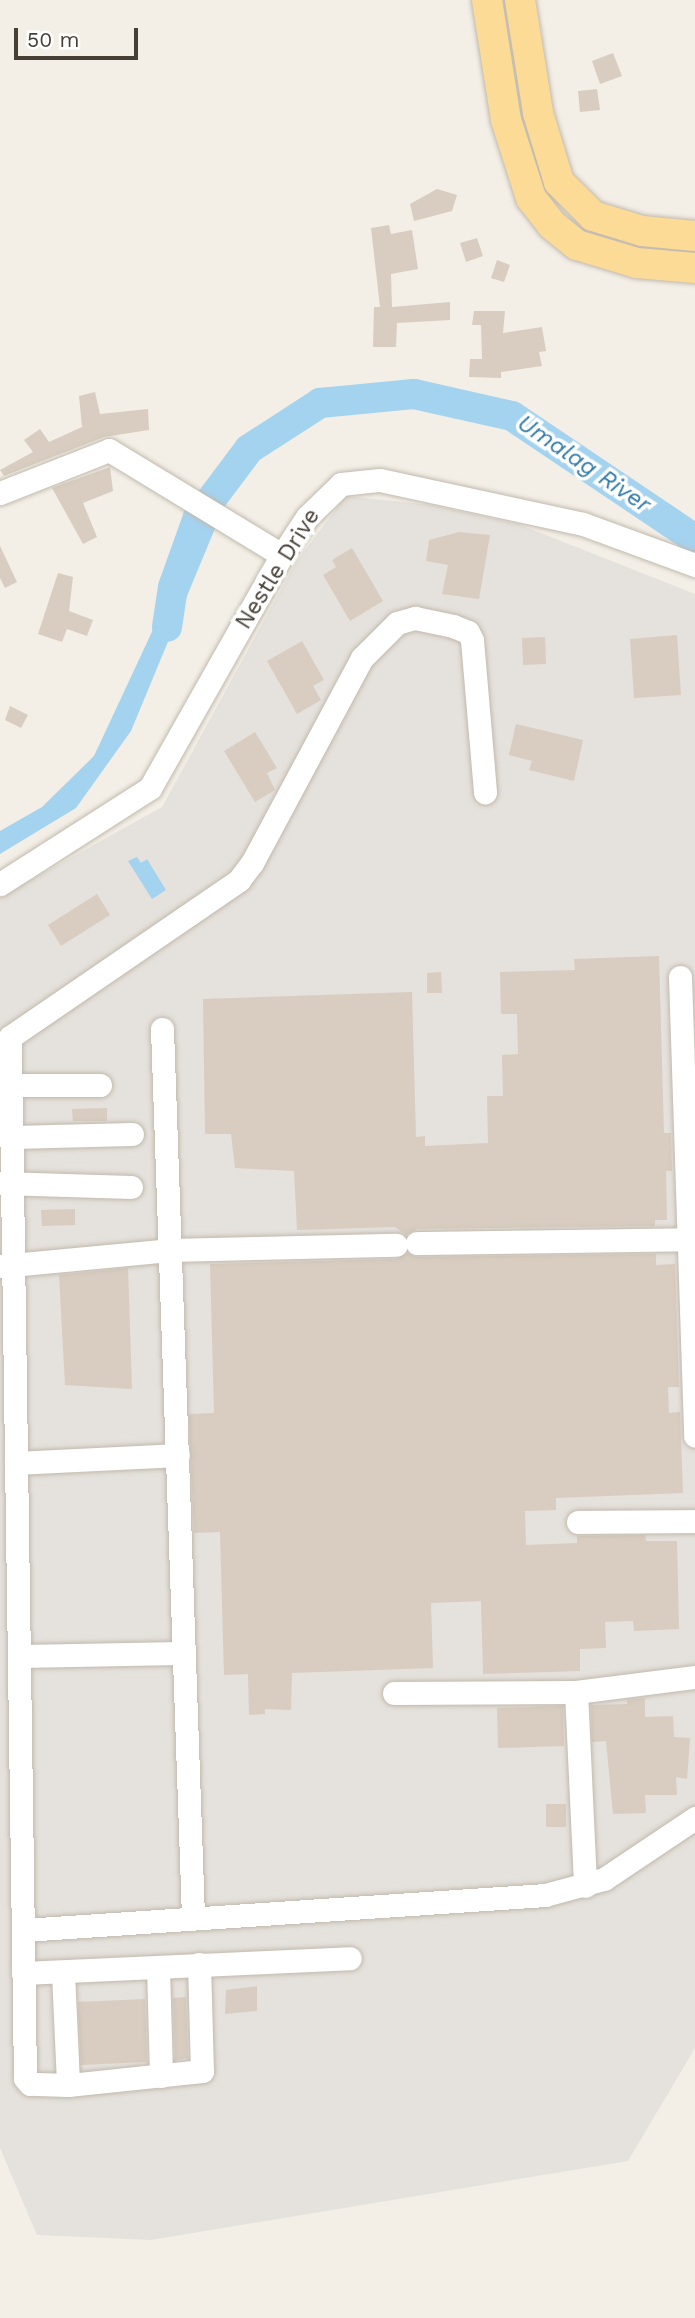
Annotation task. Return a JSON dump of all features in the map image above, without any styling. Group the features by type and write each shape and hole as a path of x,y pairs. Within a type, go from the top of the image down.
{"main road":[{"path":"487,0 517,166 531,198 545,216 577,245 606,256 695,268"},
{"path":"520,0 538,113 559,182 593,216 642,231 695,236"}],"street":[{"path":"0,494 109,450 282,555"},
{"name":"Nestle Drive","path":"0,884 146,793 172,754 282,555 327,493 341,484 380,480 583,524 695,565"},
{"path":"199,1964 205,2067 198,2073 68,2085 30,2084 25,2078 16,1463 7,1265 7,1183 13,1137 6,1085 9,1044 15,1030 239,880 252,863 362,658 397,623 415,618 468,632 472,640 485,792"},
{"path":"681,978 695,1436"},
{"path":"162,1029 178,1455 181,1653 193,1916"},
{"path":"6,1085 100,1085"},
{"path":"13,1137 132,1134"},
{"path":"7,1183 131,1188"},
{"path":"7,1265 169,1250 691,1239"},
{"path":"16,1463 178,1455"},
{"path":"578,1522 695,1521"},
{"path":"19,1656 181,1653"},
{"path":"394,1693 576,1692 695,1676"},
{"path":"576,1692 585,1886"},
{"path":"24,1930 193,1916 481,1903 585,1886 636,1860 695,1818"},
{"path":"23,1973 350,1958"},
{"path":"158,1967 161,2076"},
{"path":"63,1973 68,2085"}],"shaded area":[{"path":"346,496 431,505 518,524 695,594 695,2048 628,2161 151,2240 37,2235 0,2148 0,897 162,807 296,562"}],"water":[{"path":"243,461 131,731 76,808 0,854 0,831 42,807 94,756 192,546"},
{"path":"137,857 141,863 147,859 166,890 152,899 128,861"}],"building":[{"path":"613,53 622,76 600,84 592,61"},
{"path":"597,89 600,110 580,112 578,91"},
{"path":"437,189 457,195 452,211 414,221 410,204"},
{"path":"389,225 391,234 412,230 418,269 391,274 392,307 450,302 450,320 397,323 396,347 373,347 374,307 380,307 371,228"},
{"path":"477,238 483,256 466,262 460,243"},
{"path":"497,260 510,265 504,282 491,278"},
{"path":"474,311 505,311 503,333 542,327 546,351 539,352 542,366 501,372 501,378 469,377 470,359 482,359 481,325 472,325"},
{"path":"95,392 100,414 148,409 149,430 104,437 4,476 0,470 33,452 24,440 40,429 49,442 82,427 79,396"},
{"path":"110,467 113,491 83,503 97,537 83,544 52,488"},
{"path":"459,532 490,535 479,599 442,594 448,565 426,561 429,540"},
{"path":"0,546 17,582 5,588 0,578"},
{"path":"352,548 383,601 350,621 323,575 336,567 332,560"},
{"path":"58,573 73,577 69,611 93,620 87,636 67,629 62,642 38,634"},
{"path":"677,635 681,695 634,698 630,639"},
{"path":"545,637 546,664 523,665 522,638"},
{"path":"302,641 324,680 313,686 321,700 297,714 267,661"},
{"path":"10,706 28,715 21,728 5,720"},
{"path":"516,724 583,740 574,781 529,770 532,761 509,755"},
{"path":"255,732 277,768 267,773 275,790 255,802 224,751"},
{"path":"97,894 110,915 61,946 48,925"},
{"path":"659,956 664,1133 671,1133 672,1171 666,1171 667,1220 655,1220 655,1226 417,1229 406,1235 395,1227 297,1230 294,1171 235,1168 231,1134 205,1134 203,999 412,992 416,1137 425,1136 425,1146 488,1143 487,1096 503,1096 502,1055 518,1054 517,1014 501,1014 500,972 575,970 574,959"},
{"path":"441,972 442,993 427,993 427,973"},
{"path":"107,1108 107,1121 73,1121 72,1109"},
{"path":"75,1209 75,1225 42,1226 41,1210"},
{"path":"407,1253 417,1257 656,1254 656,1265 675,1264 679,1387 668,1387 669,1413 680,1412 683,1493 556,1498 556,1510 525,1511 526,1545 577,1543 577,1536 645,1535 646,1541 677,1541 679,1629 634,1631 633,1621 605,1622 606,1648 580,1649 580,1671 483,1674 481,1601 431,1603 433,1668 292,1673 291,1710 265,1709 265,1714 249,1715 248,1674 224,1675 220,1532 194,1533 189,1414 214,1413 210,1264 396,1259"},
{"path":"128,1268 132,1389 65,1385 59,1275"},
{"path":"645,1698 645,1717 673,1716 674,1737 690,1738 687,1779 676,1777 677,1795 645,1795 646,1813 613,1814 606,1741 592,1742 591,1705 627,1704 627,1700"},
{"path":"563,1706 564,1746 498,1748 497,1708"},
{"path":"546,1804 566,1804 566,1827 546,1827"},
{"path":"257,1986 257,2011 225,2014 226,1990"},
{"path":"186,1997 188,2058 175,2060 173,1998"},
{"path":"145,1999 147,2062 81,2065 78,2002"}],"waterway":[{"name":"Umalag River","path":"167,627 173,587 198,517 249,449 320,403 414,394 512,416 695,539"}]}
